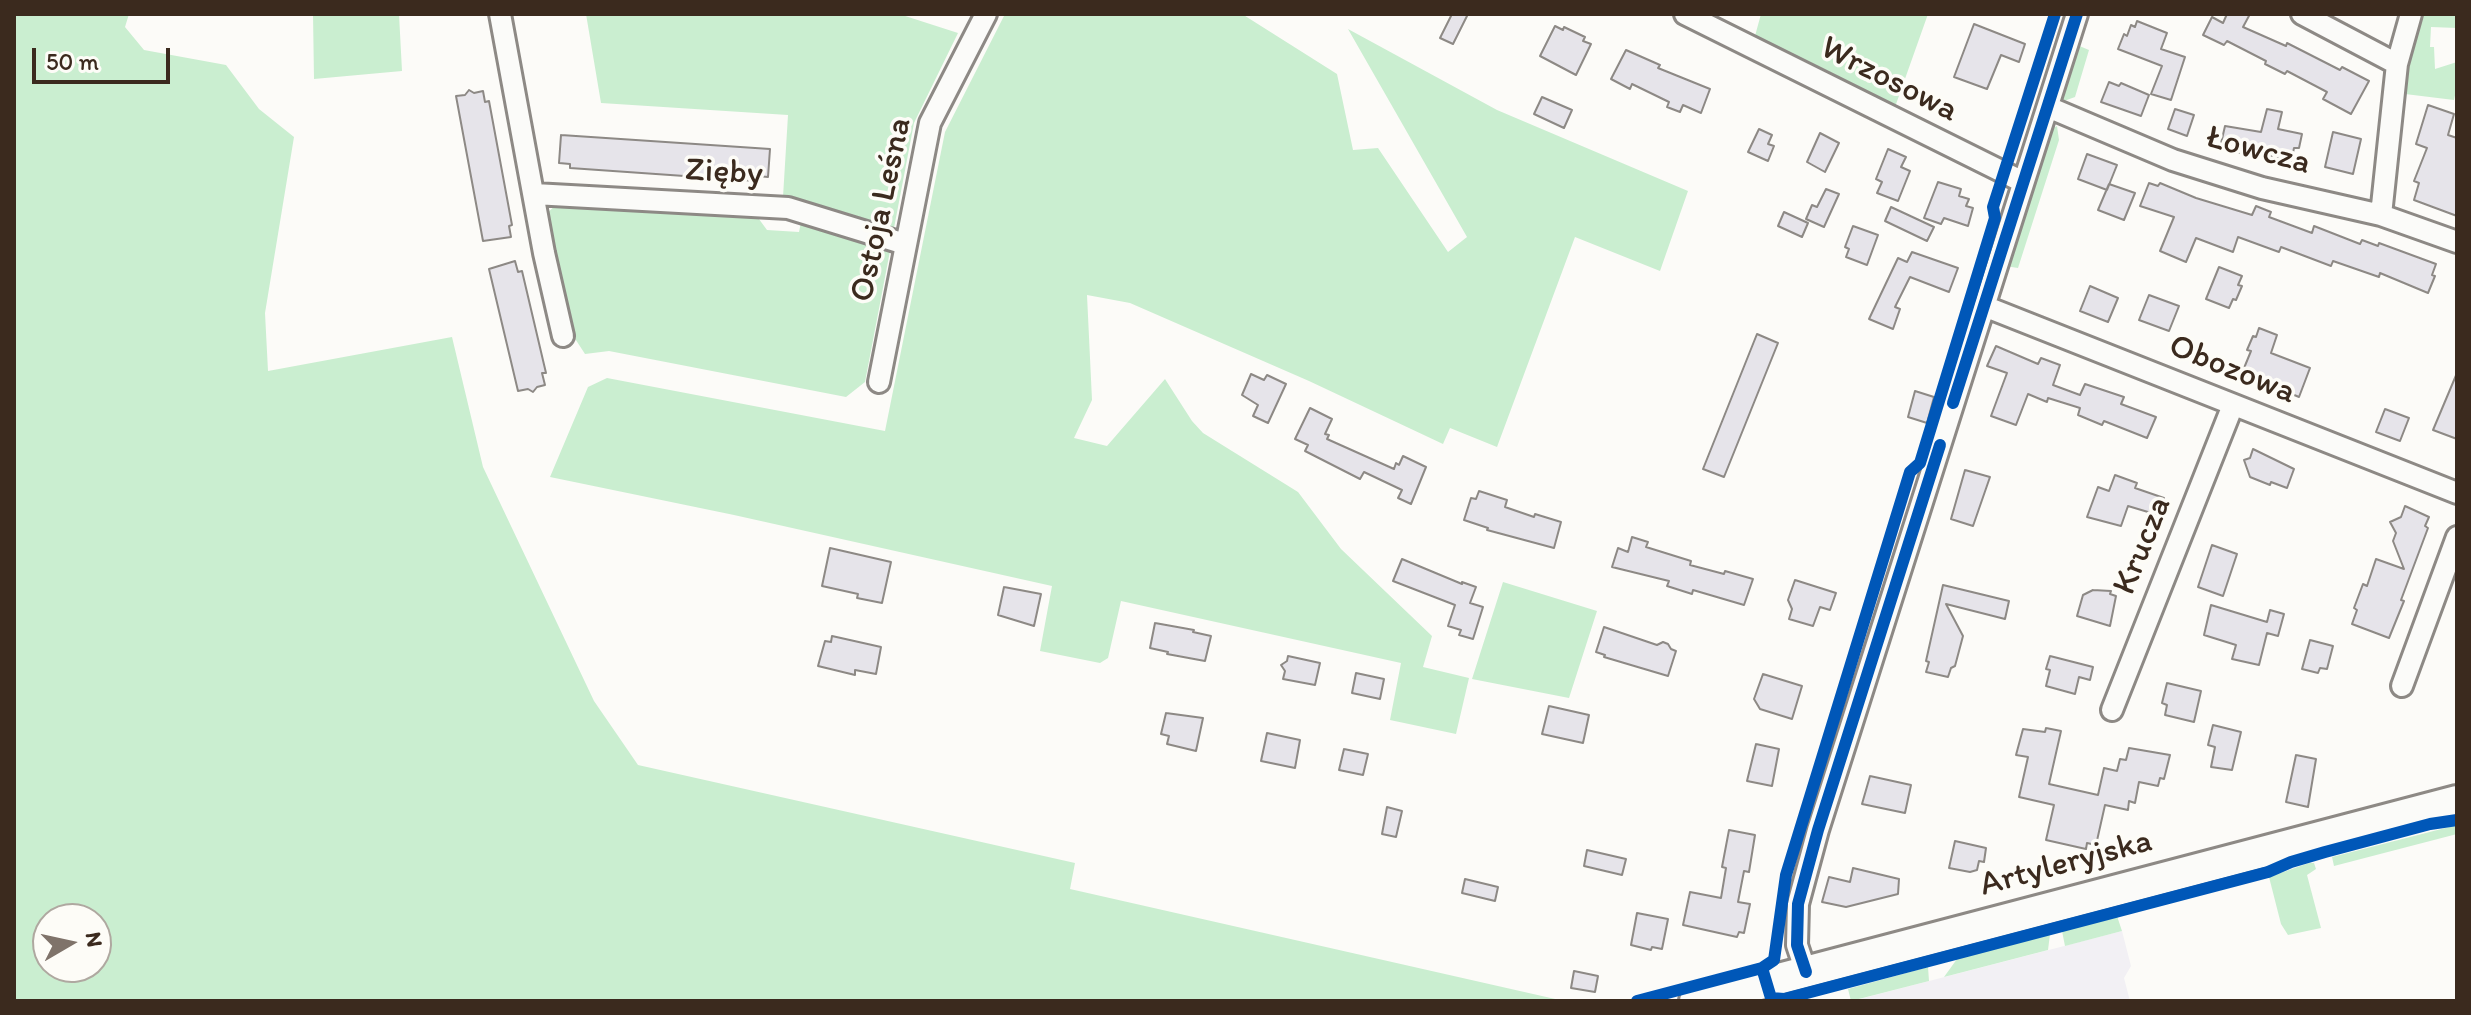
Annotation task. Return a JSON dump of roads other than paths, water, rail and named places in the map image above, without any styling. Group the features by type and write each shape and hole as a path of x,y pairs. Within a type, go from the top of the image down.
{"street":[{"path":"500,14 544,253 563,336"},
{"name":"Ostoja Leśna","path":"879,382 930,123 986,14"},
{"name":"Wrzosowa","path":"1685,14 2023,182"},
{"path":"1806,972 1797,945 1798,904 1822,818 2077,14"},
{"path":"2302,14 2397,64"},
{"path":"2381,215 2397,64 2411,14"},
{"name":"Łowcza","path":"2048,107 2173,160 2262,188 2381,215 2457,242"},
{"name":"Zięby","path":"534,194 788,208 905,244"},
{"name":"Obozowa","path":"1984,306 2457,493"},
{"name":"Krucza","path":"2112,710 2233,405"},
{"path":"2402,686 2457,537"},
{"name":"Artyleryjska","path":"1695,1001 2457,801"}]}
